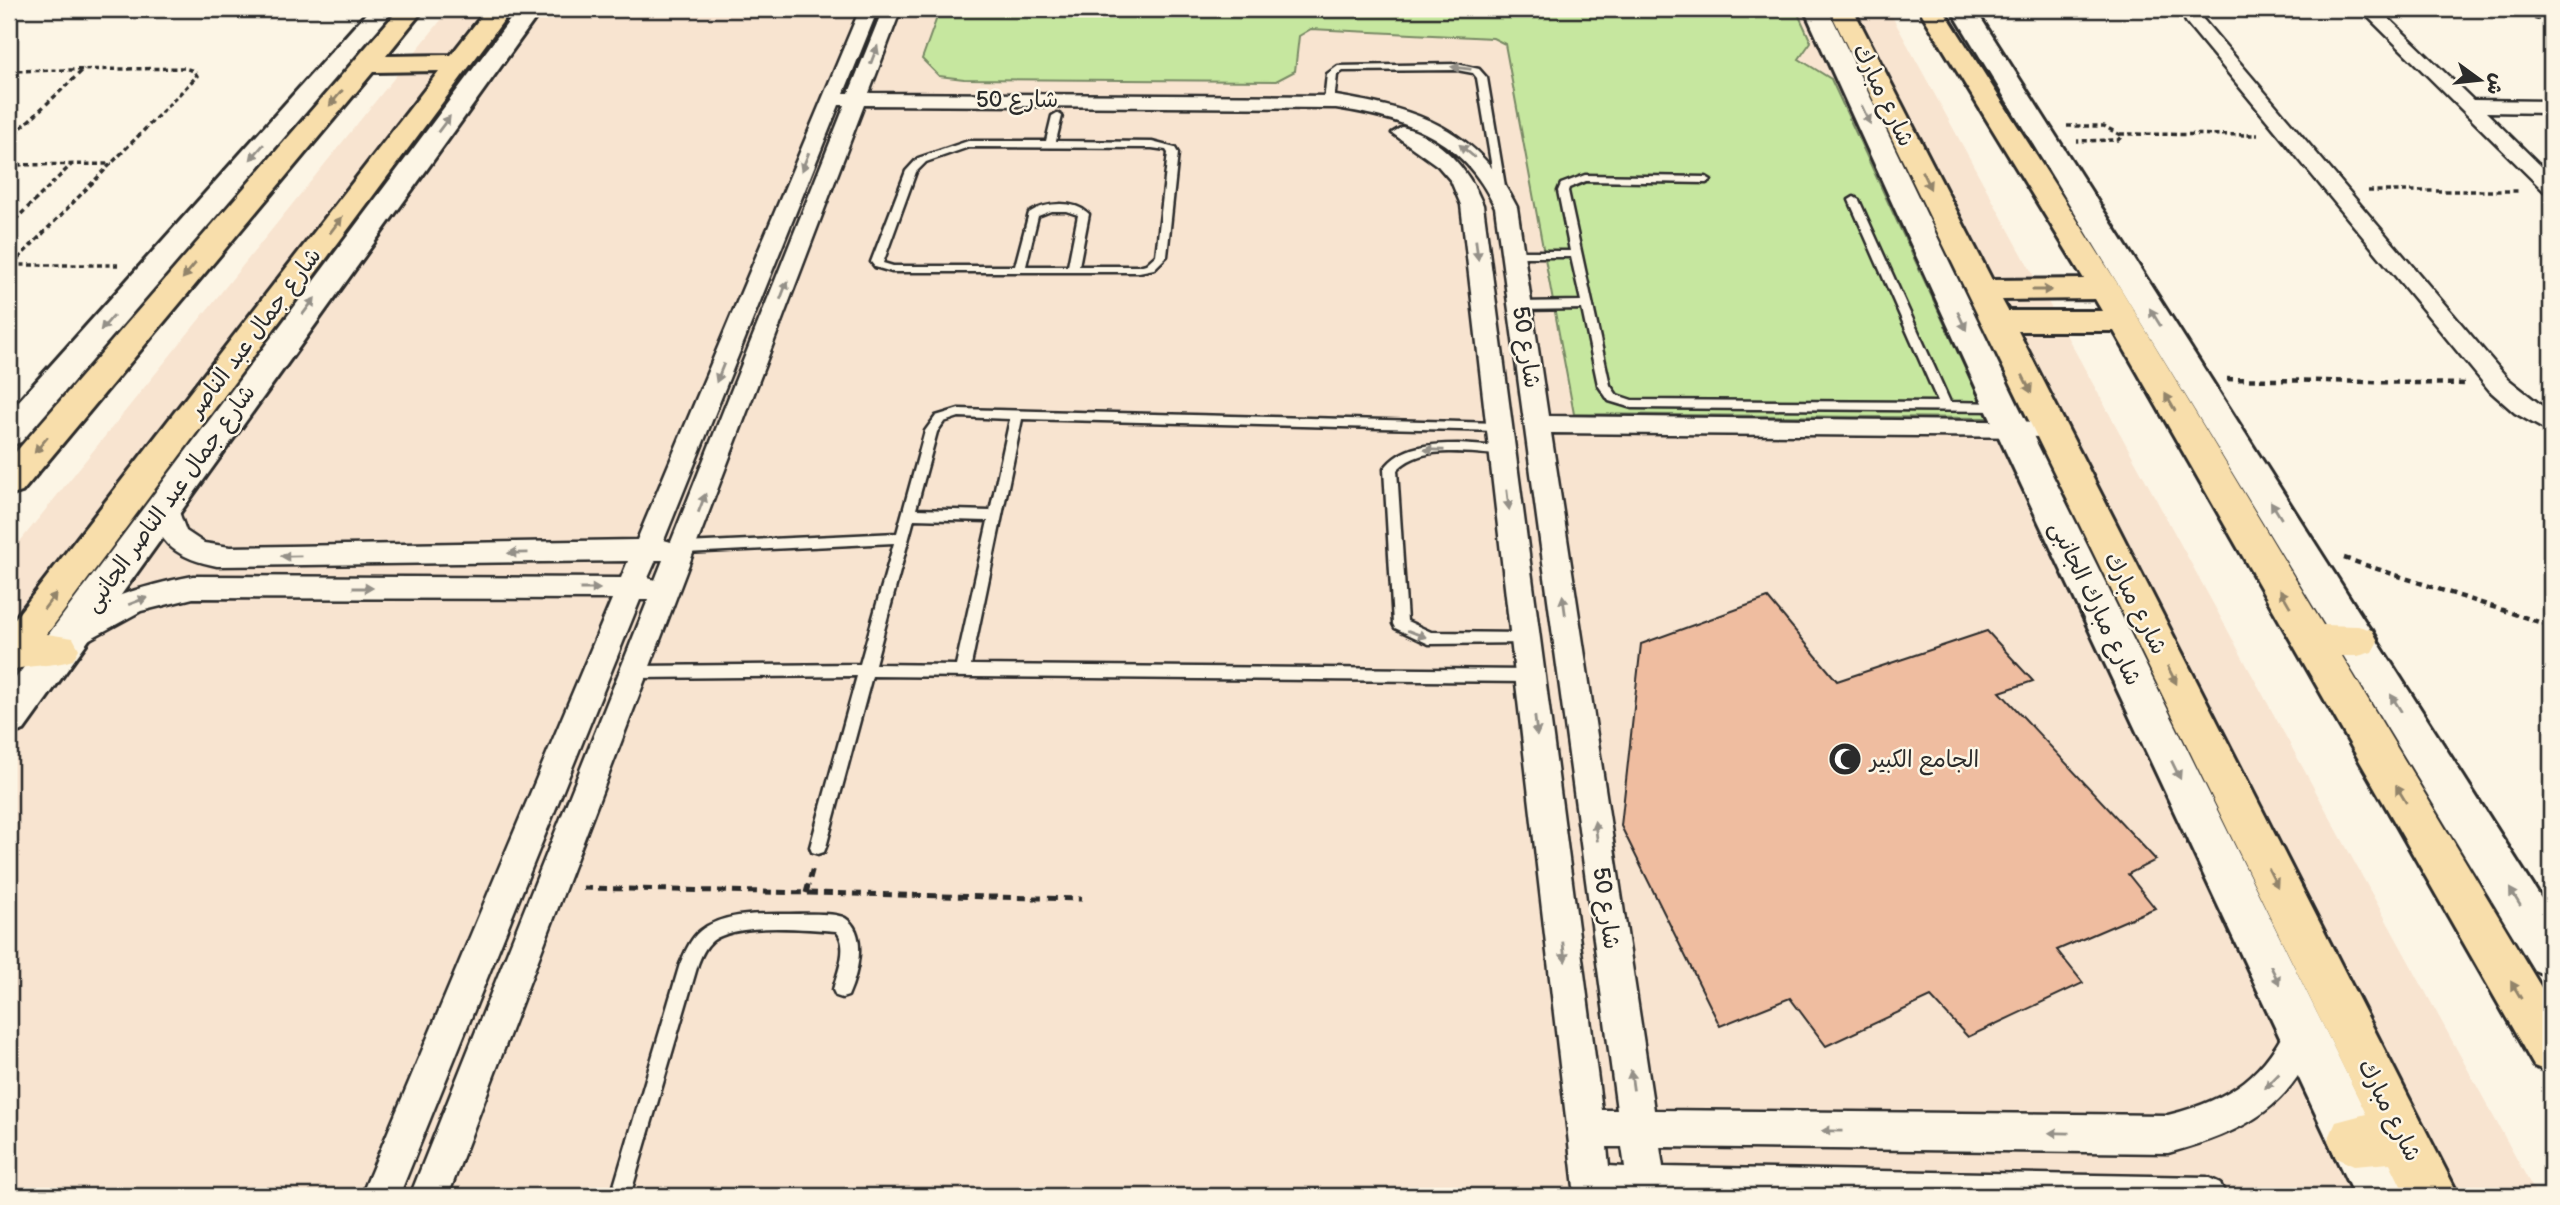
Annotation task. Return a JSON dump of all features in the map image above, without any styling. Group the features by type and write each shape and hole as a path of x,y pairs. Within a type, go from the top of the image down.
{"main road":[{"path":"9,434 383,9"},
{"path":"9,483 412,9"},
{"name":"شارع جمال عبد الناصر","path":"11,653 500,9"},
{"name":"شارع جمال عبد الناصر الجانبى","path":"9,718 277,349 530,9"},
{"name":"شارع مبارك الجانبى","path":"1816,9 1851,56 2381,1196"},
{"name":"شارع مبارك","path":"1841,9 1851,56 1988,305 2021,421 2309,950 2433,1196"},
{"path":"1931,9 2105,289 2551,1049"},
{"path":"1963,9 2551,955"},
{"path":"365,64 459,63"},
{"path":"1988,305 2105,289"},
{"path":"1988,305 2123,321"},
{"path":"242,349 277,349"},
{"path":"2309,640 2358,641"},
{"path":"11,653 59,649"},
{"path":"2354,1140 2403,1137"}],"street":[{"path":"380,1196 648,551 869,9"},
{"path":"429,1196 685,548 892,9"},
{"path":"2187,9 2499,385 2524,407 2551,425"},
{"path":"2369,9 2551,187"},
{"name":"شارع 50","path":"854,107 1057,116 1265,108 1329,102 1379,109 1438,131 1471,153 1484,167 1501,194 1513,254 1647,1191"},
{"path":"2468,106 2551,107"},
{"name":"شارع 50","path":"828,108 1265,108 1385,127 1432,150 1455,171 1472,205 1594,1191"},
{"path":"1495,392 1533,391"},
{"path":"1538,424 2021,421"},
{"path":"165,505 164,520 169,532 193,550 210,555 648,551 685,548"},
{"path":"59,649 82,630 136,600 192,587 668,589"},
{"path":"1586,1128 2168,1134 2199,1127 2228,1115 2253,1099 2274,1081 2291,1059 2303,1033 2309,1007 2309,950"},
{"path":"1594,1191 2207,1196"}],"lane":[{"path":"1329,102 1332,74 1341,68 1457,66 1476,71 1482,78 1501,194"},
{"path":"1050,145 1057,116"},
{"path":"968,144 1050,145 1163,145 1173,153 1161,256 1156,262 1139,269 892,269 884,268 877,262 908,177 922,160 968,144"},
{"path":"1706,180 1585,178 1569,181 1563,191 1607,392 1622,402 1946,407 2021,421"},
{"path":"1854,200 1946,407"},
{"path":"1020,269 1033,215 1045,209 1073,209 1084,214 1073,269"},
{"path":"1513,254 1576,254"},
{"path":"1520,306 1587,306"},
{"path":"818,847 933,424 940,418 959,413 1017,414 1501,439"},
{"path":"962,671 1017,414"},
{"path":"1501,439 1421,450 1401,457 1390,469 1400,624 1416,635 1429,638 1525,639"},
{"path":"908,514 995,516"},
{"path":"685,548 901,538"},
{"path":"636,672 866,670 1530,676"},
{"path":"620,1196 689,964 695,949 706,936 722,927 738,924 839,924 848,930 851,939 842,990"}],"path":[{"path":"2520,9 2533,18 2551,23"},
{"path":"9,71 184,68 197,73 196,79 10,266"},
{"path":"9,139 84,69"},
{"path":"2040,134 2108,125 2120,134 2290,136"},
{"path":"2040,134 2118,140 2122,138 2120,134"},
{"path":"9,226 72,164"},
{"path":"9,165 112,164"},
{"path":"2336,191 2524,191"},
{"path":"10,266 158,265"},
{"path":"2193,378 2499,385"},
{"path":"2297,543 2551,625"},
{"path":"551,888 1082,899"}],"shaded area":[{"path":"450,9 1888,9 2537,1196 9,1196 9,555"}],"green space":[{"path":"940,9 1796,9 1811,42 1799,59 1831,79 1988,418 1574,414 1505,44 1493,38 1311,29 1299,36 1295,71 1276,81 964,79 939,76 922,59"}],"building":[{"name":"الجامع الكبير","path":"1768,598 1837,681 1987,631 2033,681 2000,692 2156,860 2128,874 2155,908 2057,950 2083,983 1968,1037 1931,997 1826,1046 1790,998 1720,1026 1621,826 1641,644"}],"place":[{"name":"الجامع الكبير","path":"1845,759"}]}
